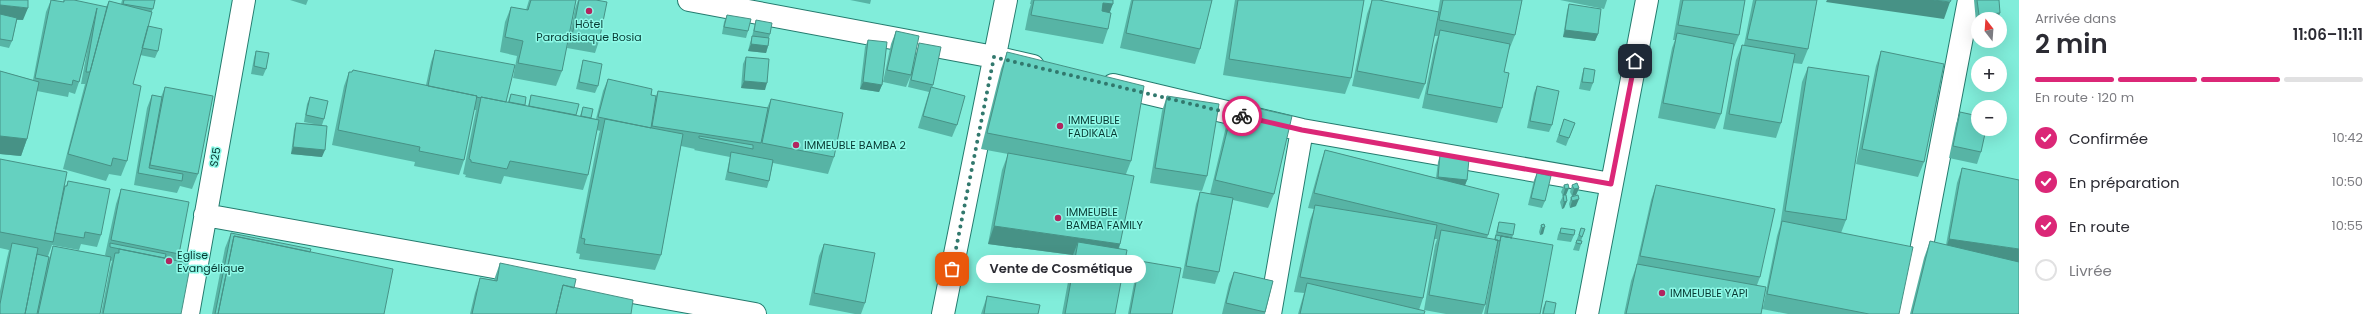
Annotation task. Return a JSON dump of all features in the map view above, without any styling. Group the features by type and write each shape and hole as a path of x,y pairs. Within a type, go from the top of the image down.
{"street":[{"name":"S25","path":"188,314 244,0"},
{"path":"689,0 994,57 1055,72"},
{"path":"943,314 1006,0"},
{"path":"1587,314 1647,0"},
{"path":"1909,314 1969,0"},
{"path":"1094,81 1302,130 1611,184"},
{"path":"1270,314 1302,130"},
{"path":"205,214 755,314"}],"building":[{"path":"0,0 28,0 28,8 0,5"},
{"path":"51,0 64,2 64,0 74,0 107,7 90,72 86,72 97,8 79,82 73,80 72,85 35,78"},
{"path":"124,0 155,0 153,9 123,4"},
{"path":"531,0 576,0 562,71 518,63 523,41 505,37 511,7 528,10"},
{"path":"579,0 596,0 607,2 599,41 572,36"},
{"path":"1034,0 1113,0 1113,4 1103,3 1102,11 1111,13 1108,29 1031,15"},
{"path":"1133,0 1212,0 1200,49 1126,33"},
{"path":"1238,0 1364,0 1351,78 1229,59"},
{"path":"1372,0 1379,0 1439,12 1425,84 1357,71"},
{"path":"1443,0 1522,0 1515,35 1439,20"},
{"path":"1683,0 1745,0 1739,35 1678,25"},
{"path":"1756,0 1817,0 1808,49 1747,39"},
{"path":"1933,0 1951,0 1950,2"},
{"path":"1977,0 1999,0 2000,12 1979,12"},
{"path":"109,1 152,12 133,84 141,86 127,161 113,158 111,166 68,154"},
{"path":"1569,4 1601,9 1598,34 1565,30"},
{"path":"0,14 17,18 12,41 0,39"},
{"path":"727,15 751,19 748,31 724,27"},
{"path":"756,20 772,23 770,34 754,31"},
{"path":"148,26 162,29 158,51 142,48"},
{"path":"1440,30 1510,44 1504,72 1509,73 1502,108 1427,94"},
{"path":"896,31 919,36 911,75 887,70"},
{"path":"1677,33 1734,44 1721,114 1663,103"},
{"path":"752,36 769,38 768,46 751,44"},
{"path":"868,40 887,42 882,85 863,82"},
{"path":"919,43 941,47 933,85 911,80"},
{"path":"1742,45 1795,54 1781,123 1729,114"},
{"path":"435,50 515,65 506,102 428,86"},
{"path":"256,51 269,53 266,69 254,66"},
{"path":"1881,51 1944,64 1924,162 1862,149"},
{"name":"IMMEUBLE FADIKALA","path":"1007,52 1144,86 1131,161 987,133"},
{"path":"746,57 769,59 767,83 744,81"},
{"path":"583,60 602,64 598,86 579,82"},
{"path":"1808,67 1869,76 1846,220 1785,211"},
{"path":"1584,68 1595,70 1593,83 1582,82"},
{"path":"353,70 477,96 464,160 419,151 420,147 338,130 349,72 352,72"},
{"path":"0,71 39,82 27,139 0,136"},
{"path":"608,79 652,89 651,95 656,96 651,128 598,117"},
{"path":"1537,86 1559,91 1552,125 1530,121"},
{"path":"165,87 213,96 198,174 150,165"},
{"path":"931,87 965,96 957,125 923,116"},
{"path":"658,91 768,108 761,143 652,126"},
{"path":"511,94 526,97 525,105 509,102"},
{"path":"152,95 162,97 149,168 183,174 182,181 138,173"},
{"path":"531,95 579,104 576,115 529,106"},
{"path":"1167,96 1219,104 1207,176 1155,168"},
{"path":"310,97 328,101 324,119 306,115"},
{"path":"481,97 599,120 588,175 510,161 507,169 471,162 469,159"},
{"path":"771,99 843,113 834,157 762,143"},
{"path":"1234,103 1292,116 1274,194 1215,180"},
{"path":"583,107 593,109 591,118 581,116"},
{"path":"1960,112 1971,114 1971,136 1984,136 1981,152 1953,146"},
{"path":"605,119 683,134 661,255 584,244 585,239 581,238"},
{"path":"1564,119 1575,123 1569,138 1559,135"},
{"path":"296,123 327,126 325,150 293,147"},
{"path":"699,136 753,145 753,149 699,138"},
{"path":"1325,150 1499,194 1488,235 1314,193"},
{"path":"731,152 773,160 769,181 728,172"},
{"name":"IMMEUBLE BAMBA FAMILY","path":"1008,153 1134,176 1120,244 994,226"},
{"path":"1440,155 1469,159 1467,180 1438,177"},
{"path":"0,159 67,172 53,242 0,232"},
{"path":"1962,168 2019,180 2019,249 1949,239"},
{"path":"1537,173 1551,176 1545,201 1531,198"},
{"path":"68,181 110,189 101,235 85,232 84,238 55,233 65,186 67,186"},
{"path":"1577,183 1579,188 1574,189 1572,185"},
{"path":"1568,184 1569,188 1565,189 1564,185"},
{"path":"1656,185 1775,209 1760,277 1640,256"},
{"path":"121,189 189,202 179,254 111,240"},
{"path":"1200,192 1233,198 1219,272 1186,266"},
{"path":"1563,195 1566,195 1567,201 1564,202"},
{"path":"1578,195 1579,199 1572,201 1571,197"},
{"path":"1315,205 1437,225 1423,298 1300,277"},
{"path":"1782,221 1913,247 1899,314 1869,314 1767,294"},
{"path":"1499,222 1515,224 1513,235 1497,232"},
{"path":"1561,228 1575,230 1574,235 1560,233"},
{"path":"1581,228 1585,229 1582,237 1579,235"},
{"path":"1441,230 1498,240 1485,305 1429,295"},
{"path":"231,233 311,249 310,252 234,236 218,314 215,314"},
{"path":"1496,235 1512,238 1501,236 1500,241 1495,240"},
{"path":"234,236 393,269 384,314 218,314"},
{"path":"1501,236 1553,245 1540,314 1487,314"},
{"path":"1577,240 1582,241 1581,244 1576,243"},
{"path":"1930,241 2019,262 2019,314 1912,314"},
{"path":"1078,242 1127,250 1115,314 1065,314"},
{"path":"12,243 38,248 25,314 0,314 0,304"},
{"path":"110,243 166,254 165,258 110,247"},
{"path":"824,244 875,253 865,303 814,293"},
{"path":"53,246 111,257 100,314 38,314"},
{"path":"119,249 188,263 188,267 190,267 181,314 103,314 115,253 119,253"},
{"path":"37,254 49,257 37,314 25,314"},
{"path":"1140,261 1181,268 1172,314 1130,314"},
{"path":"500,263 576,279 574,288 563,285 556,314 472,314 480,278 497,281"},
{"path":"1637,264 1766,287 1761,314 1626,314"},
{"path":"1234,272 1273,281 1265,312 1226,303"},
{"path":"1307,283 1425,311 1424,314 1300,314"},
{"path":"563,285 633,300 631,314 556,314"},
{"path":"987,296 1040,305 1038,314 984,314"},
{"path":"1546,301 1556,303 1554,314 1543,314"}],"way so far":[{"path":"952,269 994,57 1242,116"}],"place":[{"name":"Hôtel Paradisiaque Bosia","path":"589,11"},
{"name":"IMMEUBLE FADIKALA","path":"1060,126"},
{"name":"IMMEUBLE BAMBA 2","path":"796,145"},
{"name":"IMMEUBLE BAMBA FAMILY","path":"1058,218"},
{"name":"Eglise Evangélique","path":"169,261"},
{"name":"Vente de Cosmétique","path":"952,269"},
{"name":"IMMEUBLE YAPI","path":"1662,293"}],"route":[{"path":"1242,116 1302,130 1611,184 1635,61"}]}
